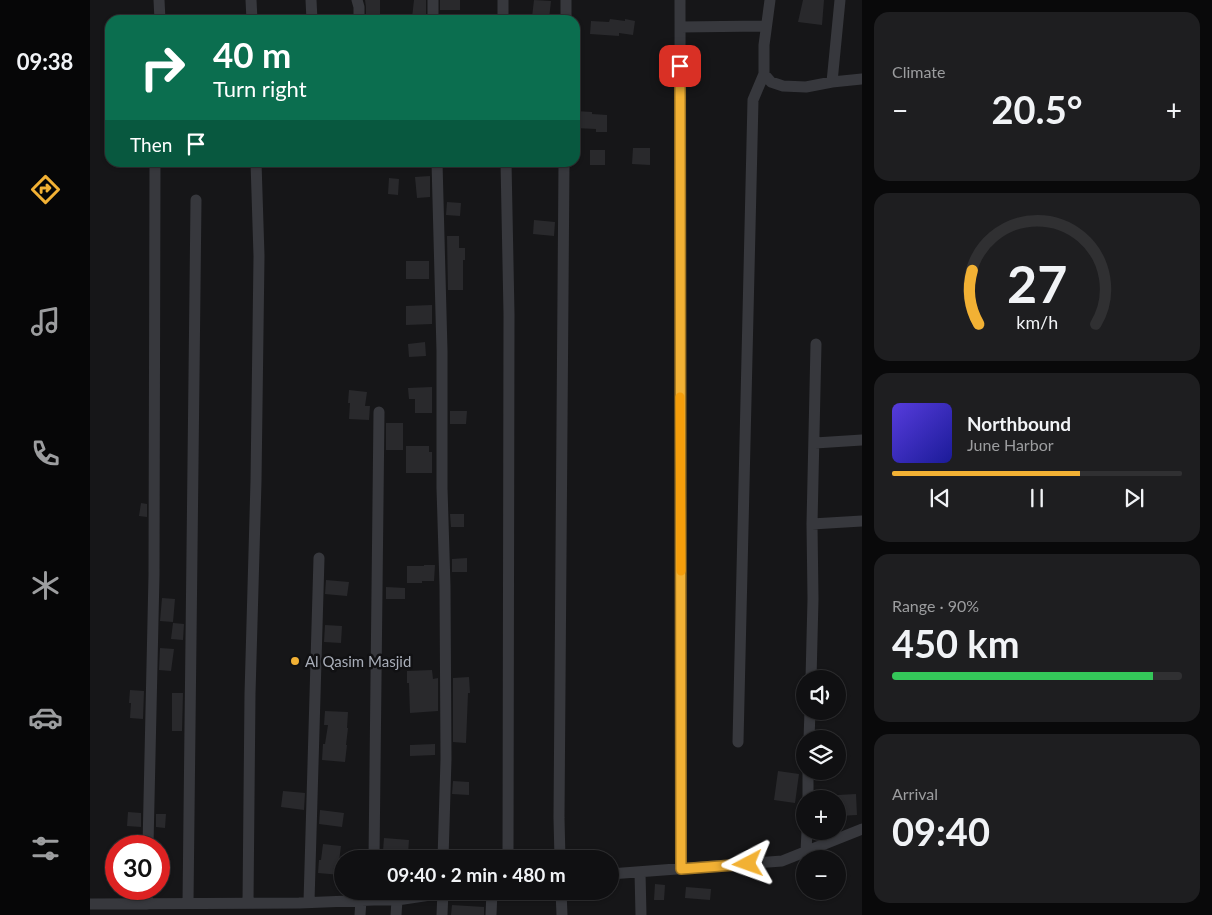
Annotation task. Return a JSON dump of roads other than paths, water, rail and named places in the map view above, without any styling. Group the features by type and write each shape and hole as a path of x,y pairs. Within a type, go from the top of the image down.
{"street":[{"path":"159,0 160,15"},
{"path":"251,0 252,15"},
{"path":"311,0 312,15"},
{"path":"357,0 359,15"},
{"path":"433,0 433,15"},
{"path":"502,0 503,15"},
{"path":"566,0 566,15"},
{"path":"680,0 681,869"},
{"path":"738,742 753,100 764,74 764,46 770,0"},
{"path":"832,82 840,0"},
{"path":"680,27 766,26"},
{"path":"764,74 771,82 783,86 806,86 862,79"},
{"path":"148,835 154,575 155,167"},
{"path":"248,903 250,694 256,481 259,256 256,167"},
{"path":"437,167 445,595 446,759 444,850"},
{"path":"506,167 509,314 508,850"},
{"path":"560,850 564,167"},
{"path":"188,903 196,200"},
{"path":"811,670 816,344"},
{"path":"374,850 379,412"},
{"path":"815,444 862,440"},
{"path":"812,524 862,521"},
{"path":"309,902 319,558"},
{"path":"809,850 862,829"},
{"path":"619,873 782,861 796,855"},
{"path":"640,872 642,915"},
{"path":"90,904 147,904 170,909 188,903 361,900 360,915"},
{"path":"396,915 397,900"},
{"path":"442,915 443,900"},
{"path":"491,915 492,900"},
{"path":"561,900 562,915"}],"place":[{"name":"Al Qasim Masjid","path":"295,661"}]}
